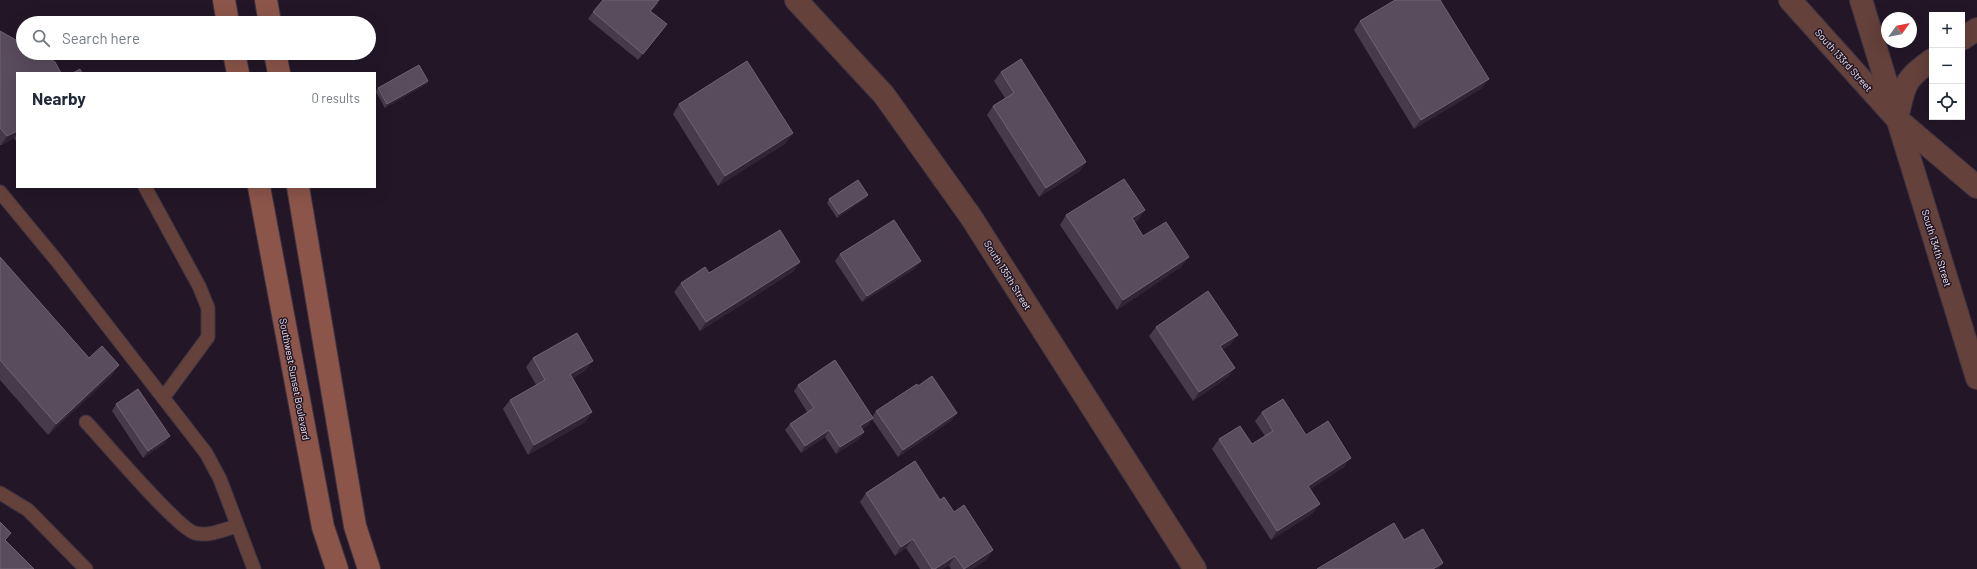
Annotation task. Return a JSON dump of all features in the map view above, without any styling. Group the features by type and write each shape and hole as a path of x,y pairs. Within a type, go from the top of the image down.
{"main road":[{"path":"224,0 227,16"},
{"path":"266,0 269,16"},
{"path":"235,60 238,72"},
{"path":"276,60 279,72"},
{"name":"Southwest Sunset Boulevard","path":"259,188 323,527 337,569"},
{"path":"298,188 355,526 369,569"}],"street":[{"name":"South 135th Street","path":"796,0 884,95 971,217 1195,569"},
{"name":"South 133rd Street","path":"1790,0 1897,119 1977,188"},
{"name":"South 134th Street","path":"1861,0 1977,378"},
{"path":"1965,37 1977,29"},
{"path":"1897,119 1905,84 1917,71 1929,62"}],"lane":[{"path":"146,188 199,286 208,308 208,337 163,398"},
{"path":"0,192 58,261 206,453 220,480 254,569"},
{"path":"86,422 173,517 194,533 211,533 237,526"},
{"path":"0,492 28,510 86,569"}],"building":[{"path":"603,0 659,0 650,11 667,24 643,54 593,12"},
{"path":"1395,0 1440,0 1489,79 1421,120 1360,21"},
{"path":"0,31 16,40 16,60 51,60 55,62 60,72 16,72 16,132 7,136 0,128"},
{"path":"1021,59 1086,162 1046,188 993,106 1014,93 1001,72"},
{"path":"747,61 793,133 725,176 679,104"},
{"path":"419,65 428,81 387,104 378,88"},
{"path":"80,69 82,72 75,72"},
{"path":"1124,179 1145,210 1132,218 1143,236 1166,222 1189,257 1123,300 1066,215"},
{"path":"858,180 868,195 839,214 829,199"},
{"path":"894,220 921,261 867,296 840,254"},
{"path":"780,230 800,262 706,322 681,283 705,267 709,273"},
{"path":"0,257 89,358 102,346 119,365 56,424 0,360"},
{"path":"1208,291 1238,335 1220,346 1235,368 1199,392 1156,327"},
{"path":"577,333 593,361 570,374 592,412 534,445 510,400 545,380 533,358"},
{"path":"835,360 873,418 860,426 864,432 840,447 829,430 805,446 790,424 814,408 798,385"},
{"path":"932,376 957,413 903,450 876,411"},
{"path":"138,389 170,436 148,451 116,404"},
{"path":"1283,399 1306,435 1328,421 1351,458 1308,486 1320,504 1277,531 1219,439 1240,426 1252,444 1273,431 1262,412"},
{"path":"915,461 940,500 944,497 954,512 964,505 993,550 964,569 955,556 935,569 932,569 913,539 901,547 866,493"},
{"path":"0,522 11,533 5,540 34,569 0,569"},
{"path":"1394,523 1404,540 1423,529 1443,563 1433,569 1317,569"}]}
